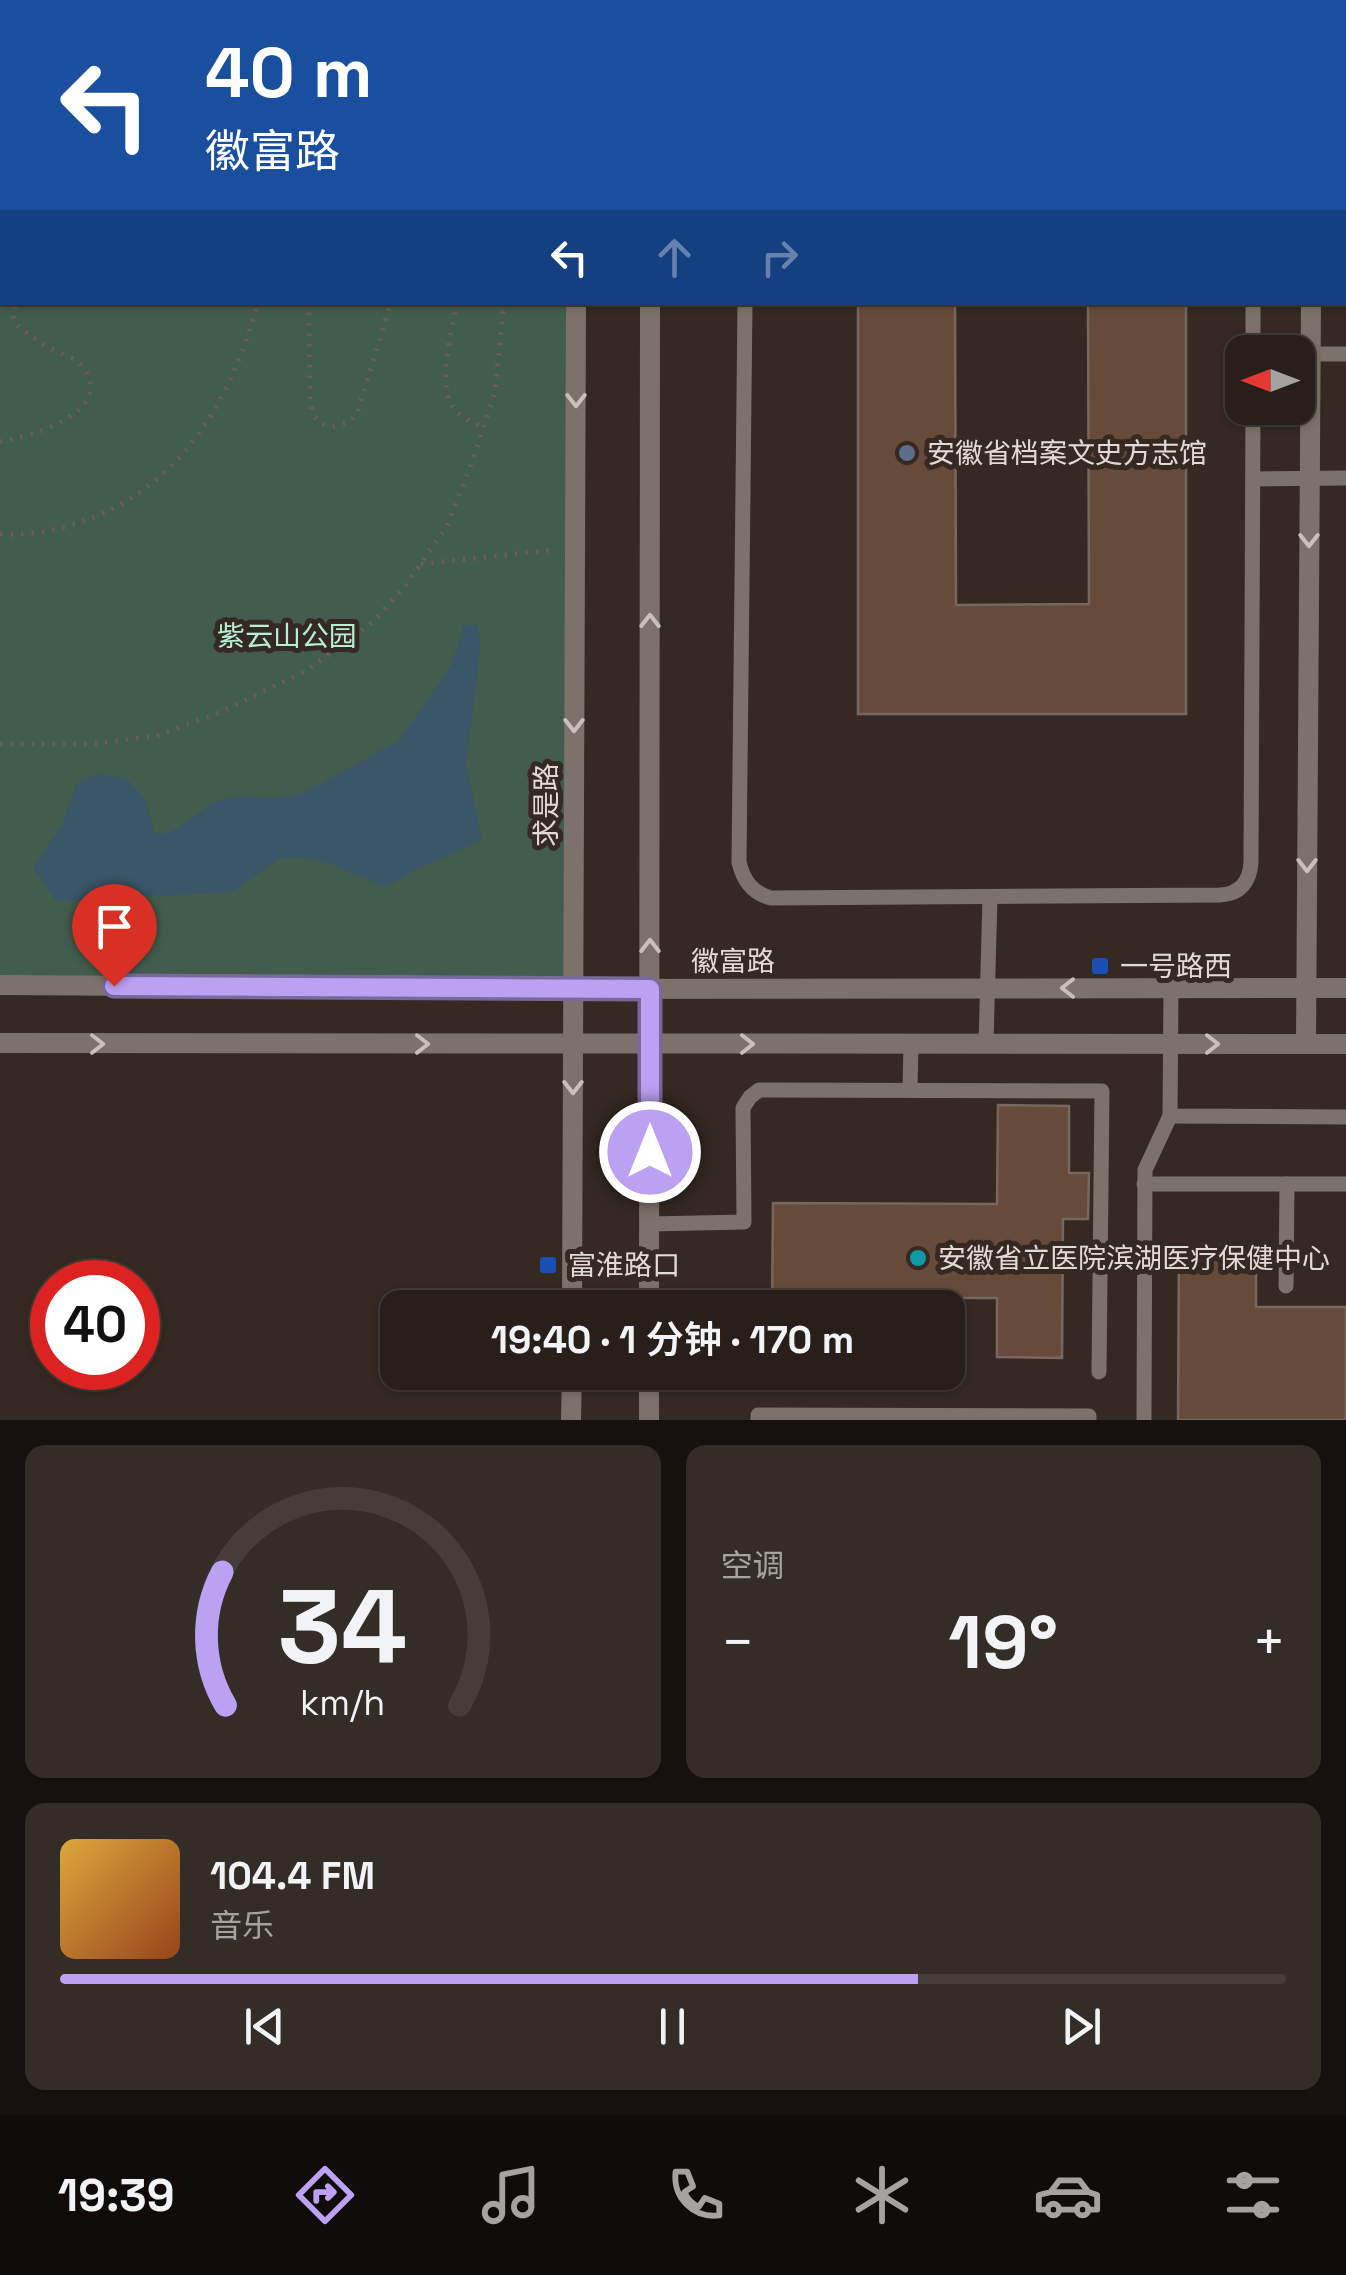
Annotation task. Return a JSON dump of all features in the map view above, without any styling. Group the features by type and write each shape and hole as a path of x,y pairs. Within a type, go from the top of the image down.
{"street":[{"name":"求是路","path":"572,1290 576,305"},
{"path":"649,1290 650,305"},
{"path":"1307,335 1311,305"},
{"path":"1306,1044 1307,425"},
{"name":"徽富路","path":"0,985 1346,988"},
{"path":"0,1044 1346,1044"},
{"path":"572,1390 572,1420"},
{"path":"649,1390 649,1420"}],"lane":[{"path":"745,305 739,862 742,876 756,892 771,898 1237,892 1248,880 1252,862 1253,425"},
{"path":"1253,335 1254,305"},
{"path":"1315,354 1346,354"},
{"path":"1253,479 1346,478"},
{"path":"986,1044 990,897"},
{"path":"1144,1420 1144,1184 1149,1158 1170,1116 1171,988"},
{"path":"910,1090 911,1044"},
{"path":"649,1224 744,1222 743,1108 755,1092 1102,1091 1099,1372"},
{"path":"1170,1116 1346,1117"},
{"path":"1144,1184 1346,1184"},
{"path":"1286,1286 1287,1184"},
{"path":"758,1420 758,1415 797,1415 1089,1416 1089,1420"}],"path":[{"path":"0,442 76,415 83,408 90,386 81,364 15,324 15,305"},
{"path":"0,534 25,536 72,526 126,502 175,465 222,396 241,356 257,305"},
{"path":"309,305 312,412 316,420 332,427 351,421 357,414 389,305"},
{"path":"456,305 447,359 448,389 456,411 483,428"},
{"path":"0,744 90,744 156,736 216,714 304,672 374,622 406,585 446,526 495,392 504,305"},
{"path":"421,564 575,548"}],"green space":[{"name":"紫云山公园","path":"0,305 576,305 573,989 0,985"}],"water":[{"path":"464,625 478,625 480,649 466,764 482,840 387,887 331,864 281,858 231,892 56,901 33,867 61,827 77,783 96,775 126,778 146,801 154,833 169,834 213,803 240,796 300,795 399,741 451,666"}],"building":[{"name":"安徽省档案文史方志馆","path":"858,305 955,305 956,605 1089,604 1088,305 1186,305 1186,714 858,714"},
{"name":"安徽省立医院滨湖医疗保健中心","path":"998,1105 1069,1106 1069,1173 1089,1173 1088,1219 1063,1219 1062,1358 997,1357 997,1298 965,1298 965,1290 772,1290 773,1203 997,1204"},
{"path":"1179,1245 1256,1245 1256,1307 1346,1307 1346,1420 1178,1420"}],"place":[{"name":"安徽省档案文史方志馆","path":"907,453"},
{"name":"一号路西","path":"1100,966"},
{"name":"安徽省立医院滨湖医疗保健中心","path":"918,1258"},
{"name":"富淮路口","path":"548,1265"}],"route":[{"path":"114,986 650,989 650,1152"}]}
